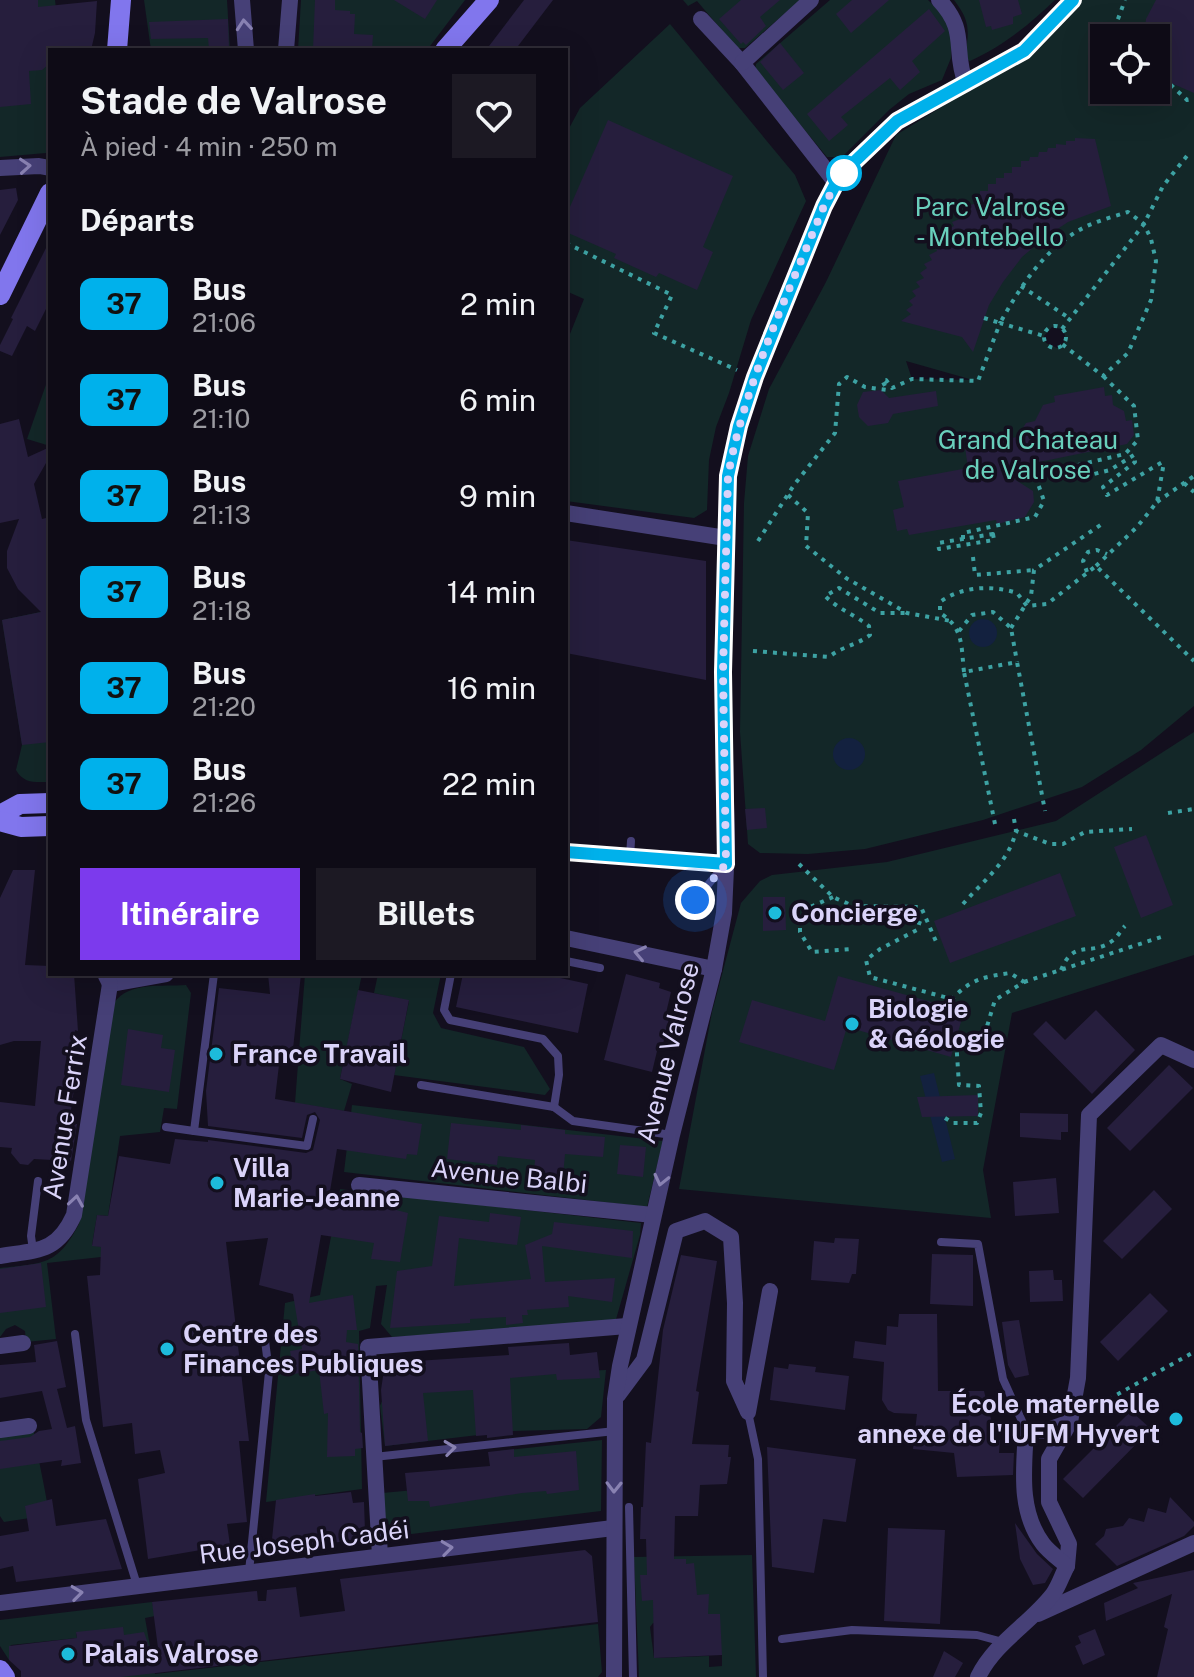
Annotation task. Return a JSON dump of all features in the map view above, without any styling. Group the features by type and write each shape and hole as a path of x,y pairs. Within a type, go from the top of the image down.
{"street":[{"path":"118,48 121,0"},
{"path":"242,0 246,48"},
{"path":"286,48 290,0"},
{"path":"447,48 489,0"},
{"path":"742,63 811,0"},
{"path":"939,0 952,13 959,30 960,70 966,84"},
{"name":"Avenue Valrose","path":"614,1677 615,1399 627,1326 714,969 724,913 726,538 728,476 739,426 755,377 836,183 861,154 897,121 1024,51 1073,0"},
{"path":"701,19 742,63 836,183"},
{"path":"0,168 48,168"},
{"path":"0,295 48,197"},
{"path":"568,513 726,538"},
{"path":"0,815 20,804 48,803"},
{"path":"0,821 21,827 48,826"},
{"path":"568,852 631,848 726,864"},
{"path":"568,938 714,969"},
{"path":"107,979 142,976"},
{"name":"Avenue Ferrix","path":"0,1256 54,1243 65,1234 74,1215 107,979"},
{"path":"978,1677 985,1662 1003,1642 1054,1593 1067,1566 1069,1544 1049,1502 1049,1459 1070,1422 1078,1378 1089,1115 1161,1045 1194,1060"},
{"name":"Avenue Balbi","path":"359,1185 653,1215"},
{"path":"615,1399 644,1360 676,1231 705,1221 731,1237 735,1303 734,1381 748,1412"},
{"path":"748,1412 770,1291"},
{"path":"380,1556 368,1347 627,1326"},
{"path":"0,1346 23,1343"},
{"path":"1067,1566 1043,1545 1028,1517 1024,1477 1026,1430 1045,1431 1070,1422"},
{"path":"0,1430 29,1426"},
{"name":"Rue Joseph Cadéi","path":"0,1603 613,1528"},
{"path":"1029,1618 1194,1543"},
{"path":"0,1670 5,1677"}],"lane":[{"path":"695,900 726,864"},
{"path":"568,961 600,968"},
{"path":"194,1131 214,976"},
{"path":"451,976 444,1010 450,1020 543,1039 558,1056 559,1075 554,1107"},
{"path":"421,1085 554,1107 573,1121 672,1135"},
{"path":"166,1127 307,1146 313,1119"},
{"path":"33,1250 31,1236 38,1181"},
{"path":"941,1242 978,1244 1003,1379 1026,1430"},
{"path":"249,1572 269,1372 264,1333"},
{"path":"75,1334 86,1420 137,1586"},
{"path":"748,1412 758,1459 763,1677"},
{"path":"373,1457 615,1431"},
{"path":"629,1507 633,1677"},
{"path":"782,1639 852,1630 977,1635 1003,1642"}],"path":[{"path":"1116,24 1125,0"},
{"path":"1170,84 1187,100 1194,99"},
{"path":"1062,329 1144,224 1163,186 1190,152"},
{"path":"758,541 835,433 839,384 847,377 865,387 887,390 882,380 886,380 892,388 912,379 978,381 1000,323 1021,286 1049,252 1086,227 1128,212 1144,224 1151,239 1156,261 1151,300 1128,353 1103,376"},
{"path":"568,244 672,295 654,333 755,377"},
{"path":"1021,286 1070,318"},
{"path":"984,318 1044,336"},
{"path":"1044,336 1052,327 1062,329"},
{"path":"1044,336 1050,347 1057,348 1065,338 1062,329"},
{"path":"963,539 963,533 1035,517 1044,501 1035,475 1125,454 1138,440 1134,406 1103,376 1062,344"},
{"path":"1071,467 1078,478 1110,470 1134,455 1135,462 1103,487 1107,495 1164,461 1157,502"},
{"path":"1027,606 1047,604 1096,566 1137,527 1157,502 1194,476"},
{"path":"1184,483 1194,492"},
{"path":"788,495 808,513 806,546 846,578 907,613"},
{"path":"973,557 975,575 1034,570 1102,524"},
{"path":"993,534 994,540 939,549 938,543 963,539 993,534"},
{"path":"1080,540 1088,552"},
{"path":"1087,572 1083,561 1088,552 1097,550 1108,554"},
{"path":"1096,566 1194,661"},
{"path":"1011,628 1031,596 1034,570"},
{"path":"753,651 829,657 844,646 859,643 870,635 869,626 835,606 825,596 839,588 880,613 907,613 953,621"},
{"path":"995,824 964,672 959,631 953,621 940,613 940,602 952,593 990,588 1017,593 1027,606"},
{"path":"959,631 972,615 993,612 1011,628 1045,811"},
{"path":"964,672 1017,662"},
{"path":"1168,813 1194,809"},
{"path":"963,904 1013,847 1016,831 1014,819"},
{"path":"1016,831 1050,844 1063,844 1085,832 1132,829"},
{"path":"799,864 833,897 853,906 921,907 938,946"},
{"path":"833,897 810,907 800,918 800,932 812,952 852,949"},
{"path":"920,921 917,930 866,960 870,977 952,999 967,983 987,976 1010,973 1024,982"},
{"path":"1061,970 1066,958 1074,951 1113,941 1125,926"},
{"path":"945,1118 953,1123 977,1123 981,1113 979,1086 959,1085 956,1039 969,1046 981,1046 995,1000 1024,982 1164,936"},
{"path":"1070,1422 1194,1352"}],"green space":[{"path":"0,0 55,0 61,48 48,48 48,150 46,153 0,157"},
{"path":"144,0 227,0 230,48 151,48"},
{"path":"301,0 465,0 429,48 298,48"},
{"path":"683,0 800,0 745,48 737,48 697,1 688,6"},
{"path":"830,0 928,0 952,24 951,58 942,80 909,94 842,157 827,157 755,70 756,64"},
{"path":"954,0 1055,0 1015,34 970,61 965,58 966,21"},
{"path":"1081,0 1194,0 1194,706 1141,750 1082,787 983,820 865,849 808,854 760,853 748,844 740,732 744,503 748,456 769,389 826,282 896,135 1036,49","holes":["1052,327 1061,329 1065,335 1064,342 1057,348 1046,343 1044,336","906,361 973,380 912,379"]},
{"path":"670,24 795,175 806,201 751,320 716,427 709,460 707,510 694,518 568,501 568,339 584,299 568,292 568,130 580,108"},
{"path":"48,379 48,445 27,439"},
{"path":"48,610 48,782 26,780 16,770 22,745 2,620"},
{"path":"1194,732 1194,955 1012,1013 983,1170 991,1218 679,1189 712,1012 741,903 760,881 772,875 887,862 1056,821"},
{"path":"305,976 362,976 340,1079 352,1084 344,1111 295,1103"},
{"path":"378,976 441,976 433,1013 441,1028 524,1047 550,1089 545,1095 394,1075 409,1001 374,993"},
{"path":"186,985 191,993 177,1109 164,1108 160,1132 120,1136 108,1216 97,1215 92,1245 101,1247 101,1257 47,1263 56,1339 26,1342 25,1331 15,1325 6,1329 0,1337 0,1268 48,1260 64,1248 79,1224 114,1003 120,996 137,988"},
{"path":"352,1105 663,1141 647,1207 344,1172"},
{"path":"340,1189 641,1223 640,1235 615,1323 392,1337 381,1324 387,1285 376,1286 370,1328 359,1331 362,1489 266,1502 285,1303 320,1295"},
{"path":"606,1370 601,1417 587,1429 513,1431 385,1446 380,1406 386,1391 516,1374"},
{"path":"34,1432 49,1515 4,1522 0,1516 0,1437"},
{"path":"602,1440 601,1511 395,1536 383,1525 382,1493 448,1487 502,1493 499,1451"},
{"path":"752,1555 756,1677 639,1677 634,1557","holes":["683,1622 722,1655 722,1666 709,1667 709,1656 654,1658 650,1627 653,1623"]},
{"path":"152,1602 155,1616 145,1618 155,1674 598,1624 602,1672 598,1677 121,1677 76,1633 77,1638 11,1645 9,1660 0,1646 0,1620"}],"water":[{"path":"983,619 993,623 997,633 993,643 983,647 973,643 969,633 973,623"},
{"path":"849,738 860,743 865,754 860,765 849,770 838,765 833,754 838,743"},
{"path":"934,1073 955,1159 942,1162 920,1076"}],"building":[{"path":"0,0 38,0 38,7 97,1 91,48 48,48 48,65 42,70 29,71 31,104 0,107"},
{"path":"315,0 335,0 335,10 355,14 354,34 373,35 372,48 313,48"},
{"path":"394,0 437,0 425,19"},
{"path":"524,0 553,0 517,48 488,48"},
{"path":"741,0 780,0 760,17 766,26 746,45 741,44 719,19"},
{"path":"852,0 889,0 851,33 836,14"},
{"path":"979,0 1018,0 1022,14 1013,17 1013,24 992,30 991,26 986,27"},
{"path":"1156,0 1194,0 1194,93 1170,82 1170,24 1145,24"},
{"path":"929,9 945,31 912,61 920,72 900,90 890,78 841,117 848,125 829,141 807,114"},
{"path":"228,19 229,48 209,48 208,38 151,39 149,22"},
{"path":"780,43 804,73 783,90 760,62"},
{"path":"608,120 733,176 703,247 713,252 697,290 659,273 656,277 614,258 616,254 568,233 568,211"},
{"path":"1075,138 1095,139 1111,206 1068,222 1022,257 989,305 973,352 962,337 901,321 911,314 906,310 913,305 909,301 916,296 912,291 920,287 916,282 924,278 920,273 927,268 924,264 932,260 929,255 937,251 935,246 943,243 940,238 954,226 952,222 960,219 959,214 967,212 966,206 974,204 973,198 980,198 980,191 988,191 988,184 996,184 996,178 1012,173 1012,167 1021,167 1021,161 1029,161 1030,157 1038,157 1039,152 1056,148 1056,144 1066,145 1066,141 1075,141"},
{"path":"16,188 18,200 0,235 0,190"},
{"path":"48,244 48,305 35,331 27,326 12,356 0,351 11,318"},
{"path":"1104,387 1105,396 1112,395 1113,405 1124,411 1126,421 1132,420 1134,435 1127,444 1000,470 1033,491 1034,502 1025,517 997,524 996,520 909,535 907,529 897,531 893,510 904,507 898,481 968,468 965,447 1017,437 1026,423 1035,421 1043,405 1055,402 1054,396"},
{"path":"881,390 889,398 936,391 938,406 893,414 888,423 868,426 859,417 857,405 863,392"},
{"path":"19,419 28,457 48,448 48,460 34,484 42,519 48,518 48,742 22,745 2,620 41,612 18,589 7,568 7,551 19,519 0,523 0,424"},
{"path":"568,540 706,561 706,680 568,653"},
{"path":"765,808 767,828 747,830 745,809"},
{"path":"1146,835 1173,905 1141,918 1114,847"},
{"path":"13,870 35,870 25,965 48,966 48,976 74,976 78,1031 75,1030 69,1074 76,1075 69,1124 77,1124 71,1161 34,1159 28,1165 20,1164 11,1153 12,1148 0,1147 0,1102 35,1106 41,1041 14,1041 0,1045 0,898"},
{"name":"Biologie & Géologie","path":"1060,873 1076,916 950,963 934,921"},
{"name":"Concierge","path":"763,897 785,897 786,930 763,931"},
{"path":"626,974 660,983 659,988 671,992 666,1013 670,1015 652,1072 604,1060"},
{"path":"268,976 301,976 293,1049 281,1048 275,1099 422,1124 417,1155 407,1154 406,1159 337,1149 330,1191 352,1195 350,1204 408,1213 400,1262 371,1259 374,1243 321,1235 309,1303 353,1295 357,1330 347,1330 346,1342 358,1344 363,1448 355,1449 355,1456 327,1457 328,1413 324,1414 319,1370 294,1374 290,1351 302,1349 293,1294 259,1285 268,1238 226,1242 249,1441 239,1441 247,1522 227,1524 230,1545 148,1559 138,1479 165,1473 160,1450 135,1454 132,1423 103,1427 87,1276 100,1275 101,1247 92,1246 97,1215 108,1216 119,1156 170,1164 175,1139 208,1140 306,1153 313,1150 320,1120 315,1112 307,1115 302,1138 208,1126 206,1091 219,988 270,994"},
{"path":"463,976 551,976 588,984 578,1033 456,1007"},
{"name":"Biologie & Géologie","path":"838,976 964,1011 951,1057 847,1027 834,1070 739,1042 752,1000 825,1021"},
{"path":"358,990 409,1000 391,1092 340,1079"},
{"path":"1096,1010 1135,1050 1092,1094 1033,1034 1046,1021 1065,1040"},
{"path":"128,1029 163,1035 161,1048 175,1050 169,1092 121,1085"},
{"path":"1169,1065 1193,1088 1130,1151 1107,1128"},
{"path":"978,1095 978,1116 922,1117 917,1097"},
{"path":"1020,1113 1068,1114 1068,1132 1061,1132 1061,1140 1020,1137"},
{"path":"451,1123 521,1130 521,1125 565,1130 565,1134 605,1137 603,1157 565,1154 563,1176 534,1171 535,1160 498,1156 497,1165 447,1159"},
{"path":"620,1145 646,1147 643,1177 617,1174"},
{"path":"1056,1178 1059,1213 1015,1216 1013,1182"},
{"path":"1154,1190 1172,1209 1122,1259 1103,1241"},
{"path":"490,1213 521,1217 517,1245 459,1238 454,1286 531,1279 525,1245 552,1234 554,1222 633,1231 632,1258 542,1246 545,1282 615,1278 612,1302 568,1296 569,1307 527,1310 528,1315 522,1315 523,1323 506,1325 506,1317 470,1319 470,1323 390,1328 397,1271 432,1266 439,1216 489,1222"},
{"path":"835,1238 859,1239 856,1274 852,1274 849,1283 811,1280 814,1241 834,1243"},
{"path":"932,1254 973,1255 973,1306 930,1304"},
{"path":"681,1255 717,1261 696,1391 699,1392 692,1444 729,1445 728,1457 731,1457 727,1484 700,1485 698,1516 675,1516 674,1559 686,1559 686,1564 694,1563 697,1595 709,1594 708,1614 720,1614 722,1655 654,1658 653,1600 642,1601 640,1575 647,1575 646,1539 640,1539 641,1507 646,1442 651,1443 663,1330"},
{"path":"41,1263 46,1307 0,1313 0,1269"},
{"path":"1053,1270 1054,1280 1062,1280 1063,1301 1030,1302 1029,1271"},
{"path":"1150,1293 1168,1311 1118,1361 1100,1342"},
{"path":"899,1314 937,1314 938,1391 984,1391 996,1439 1000,1440 999,1453 1014,1453 1013,1475 957,1477 954,1453 913,1449 917,1414 888,1410 882,1400 884,1362 853,1358 855,1341 886,1345 887,1326 898,1327"},
{"path":"1019,1320 1029,1375 1015,1378 1008,1365 1002,1322"},
{"path":"57,1341 66,1387 57,1389 67,1428 75,1426 81,1463 61,1466 62,1460 0,1469 0,1441 30,1437 39,1431 52,1429 42,1391 0,1398 0,1365 36,1362 34,1345"},
{"path":"569,1343 570,1355 597,1352 600,1378 557,1380 556,1374 510,1378 513,1435 476,1436 473,1390 423,1393 428,1441 385,1446 381,1390 385,1363 509,1355 508,1347"},
{"path":"789,1364 816,1367 815,1372 849,1376 845,1410 770,1400 774,1367 788,1369"},
{"path":"1131,1411 1151,1429 1083,1498 1063,1479"},
{"path":"767,1447 856,1459 846,1522 823,1519 814,1573 772,1567"},
{"path":"514,1449 514,1457 576,1451 579,1490 522,1493 430,1507 429,1501 408,1501 405,1473 490,1466 488,1452"},
{"path":"351,1492 353,1503 364,1502 365,1531 359,1540 271,1549 276,1500"},
{"path":"1170,1497 1194,1522 1184,1536 1117,1566 1095,1544 1104,1536 1106,1529 1123,1526 1129,1518 1144,1522 1148,1508 1166,1513"},
{"path":"52,1499 56,1526 106,1519 122,1569 16,1582 13,1566 0,1569 0,1536 29,1531 25,1506"},
{"path":"1015,1523 1037,1554 1053,1569 1045,1583 1033,1585 1020,1559"},
{"path":"888,1528 945,1530 940,1624 884,1621"},
{"path":"585,1550 592,1556 598,1622 121,1677 21,1677 21,1671 9,1660 9,1646 77,1638 76,1632 123,1627 124,1635 144,1632 150,1650 158,1648 152,1602 257,1591 258,1601 266,1601 267,1590 296,1587 300,1617 345,1611 340,1579"},
{"path":"1194,1570 1194,1677 1157,1677 1172,1594 1106,1621 1104,1603 1138,1588 1133,1583"},
{"path":"1095,1629 1105,1655 1083,1665 1075,1646 1081,1643 1078,1636"},
{"path":"944,1651 963,1663 955,1677 933,1677"}],"bus line":[{"name":"37","path":"568,852 726,864 723,672 728,476 739,426 755,377 824,206 836,183 852,164 897,121 1024,51 1038,40 1073,0"}],"place":[{"name":"Concierge","path":"775,913"},
{"name":"Biologie & Géologie","path":"852,1024"},
{"name":"France Travail","path":"216,1054"},
{"name":"Villa Marie-Jeanne","path":"217,1183"},
{"name":"Centre des Finances Publiques","path":"167,1349"},
{"name":"École maternelle annexe de l'IUFM Hyvert","path":"1176,1419"},
{"name":"Palais Valrose","path":"68,1654"}],"route":[{"path":"695,900 726,864 723,672 728,476 732,455 755,377 824,206 836,183 852,164 844,173"}],"park label":[{"name":"Parc Valrose - Montebello","path":"990,222"},
{"name":"Grand Chateau de Valrose","path":"1028,455"}]}
